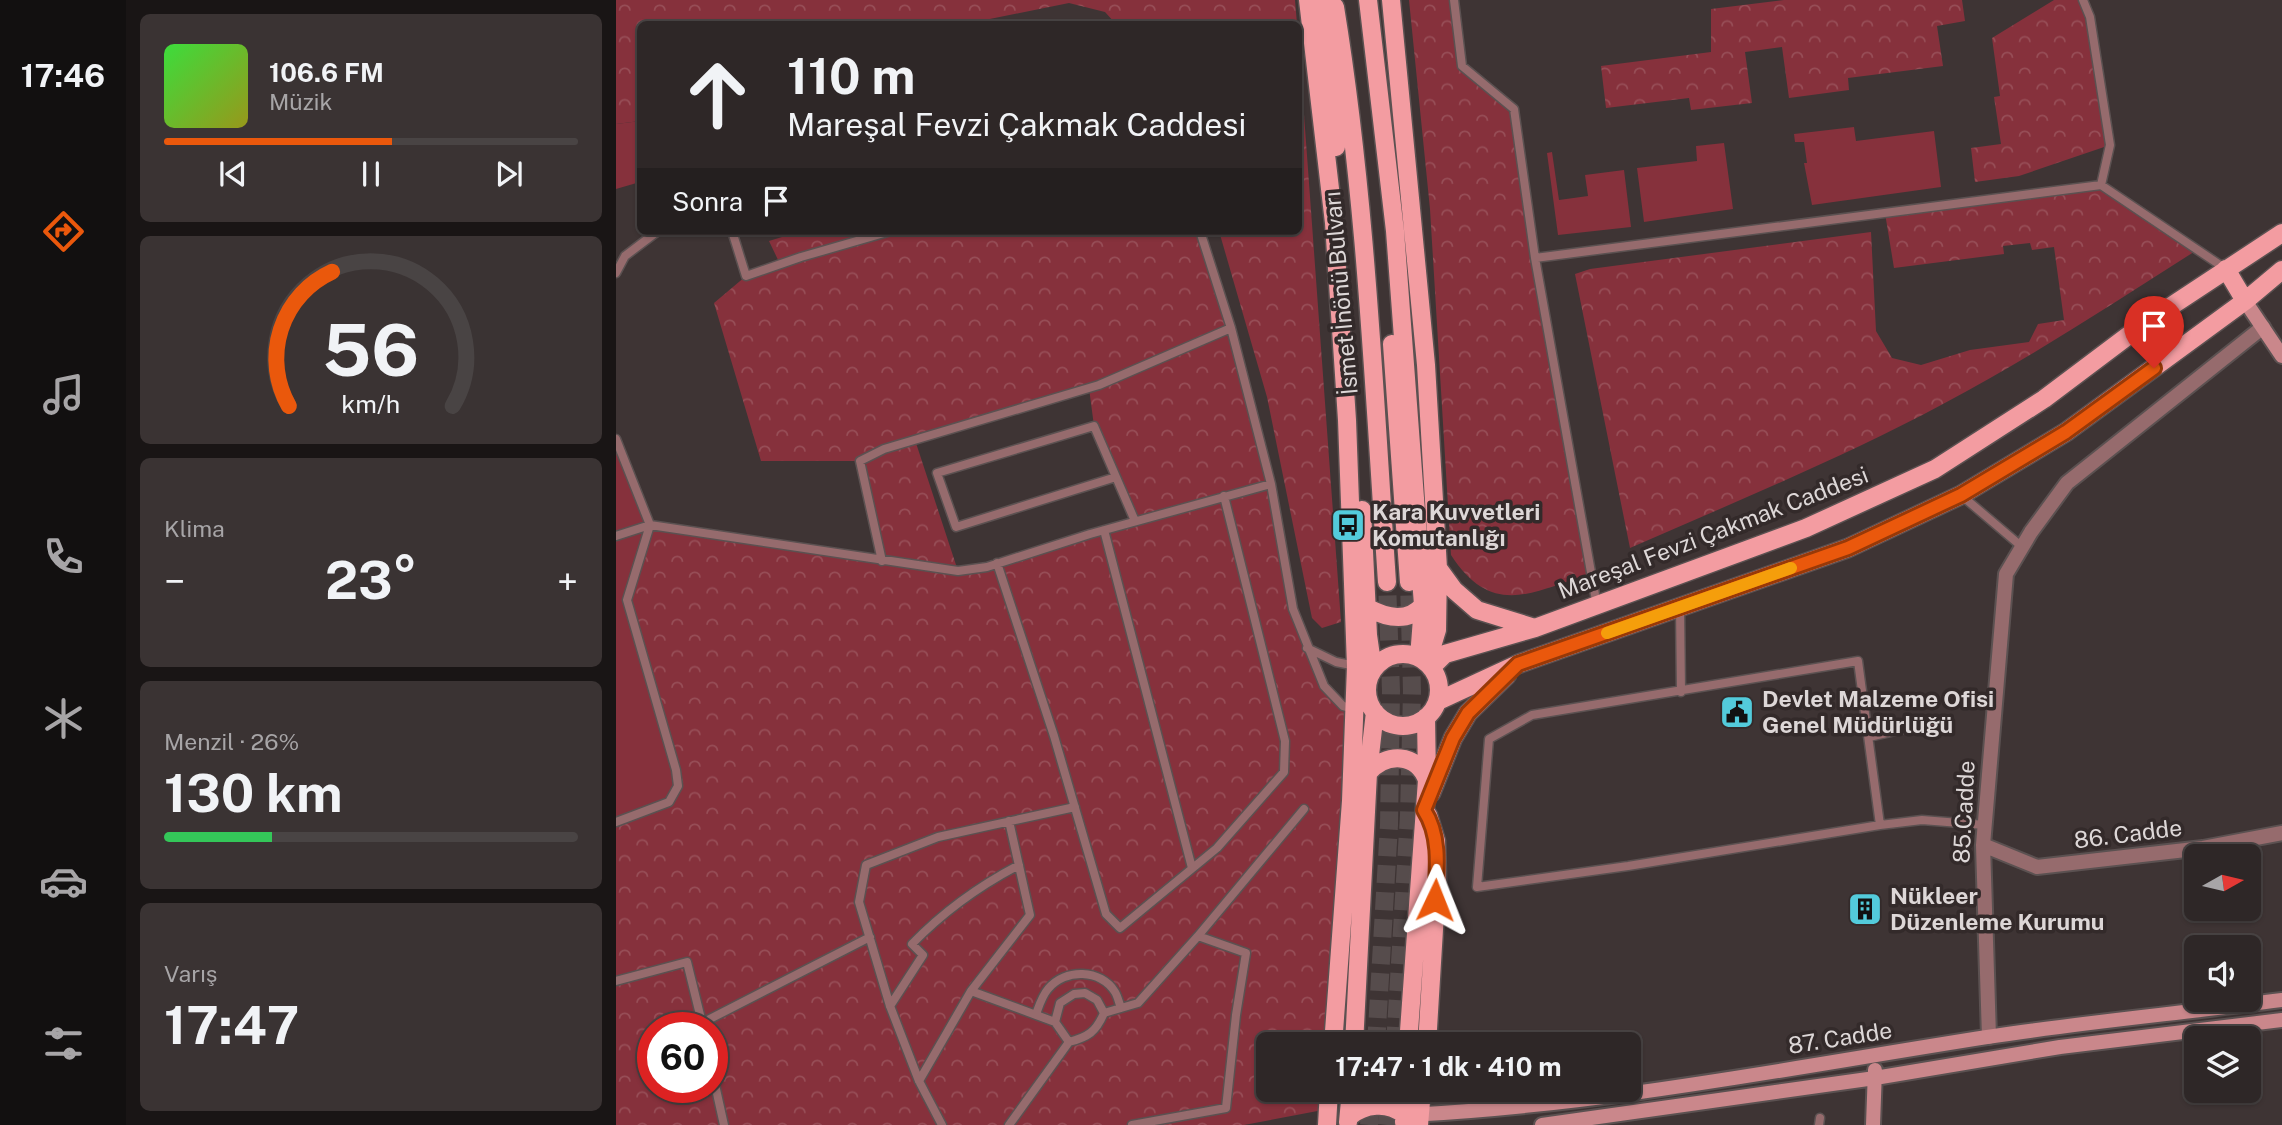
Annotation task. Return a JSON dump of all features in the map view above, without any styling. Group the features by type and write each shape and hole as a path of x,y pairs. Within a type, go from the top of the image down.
{"main road":[{"path":"1308,0 1335,235 1349,456 1367,670"},
{"path":"1325,0 1355,371 1368,608 1368,773 1355,1032"},
{"name":"İsmet İnönü Bulvarı","path":"1334,0 1344,58 1359,208 1387,582"},
{"path":"1368,0 1395,231 1425,663"},
{"path":"1391,0 1426,365 1438,568 1437,630 1425,663"},
{"name":"İsmet İnönü Bulvarı","path":"1376,75 1382,218 1409,582"},
{"name":"Mareşal Fevzi Çakmak Caddesi","path":"1425,663 1445,654 1535,628 1806,528 1935,470 2044,399 2141,326 2282,233"},
{"path":"2225,269 2245,301"},
{"path":"1367,709 1394,724 1405,726 1416,723 1426,717 1438,701 1518,664 1848,548 1961,495 2066,432 2245,301 2282,270"},
{"path":"1438,568 1454,590 1477,610 1535,628"},
{"path":"1368,608 1395,618 1416,613 1423,605"},
{"path":"1367,670 1389,657 1409,654 1425,663 1439,685 1438,701"},
{"path":"1424,810 1453,738 1468,713 1518,664"},
{"path":"1334,1032 1351,801 1367,709"},
{"path":"1409,1032 1427,780 1426,717"},
{"path":"1368,773 1374,766 1399,757 1408,758 1420,767 1427,780"},
{"path":"1424,810 1430,819 1436,841 1437,880 1428,1032"},
{"path":"1325,1125 1328,1102"},
{"path":"1348,1121 1350,1102"},
{"path":"1408,1102 1412,1120"},
{"path":"1412,1120 1418,1102"},
{"path":"1348,1121 1358,1109 1376,1106 1398,1110 1412,1120"}],"street":[{"path":"2245,301 2282,356"},
{"name":"85.Cadde","path":"1989,1037 1983,845 2006,574 2021,546 2067,483 2263,327"},
{"name":"86. Cadde","path":"1983,845 2037,867 2203,848 2282,833"},
{"name":"87. Cadde","path":"1641,1092 1989,1037 2282,1000"},
{"name":"87. Cadde","path":"1542,1125 1875,1078 2060,1046 2282,1020"},
{"path":"1873,1125 1875,1056"},
{"name":"87. Cadde","path":"1412,1120 1562,1102"},
{"path":"1325,1125 1348,1121"}],"lane":[{"path":"1454,0 1462,66 1514,109 1535,258 1597,606"},
{"path":"2083,0 2090,16 2110,145 2101,185"},
{"path":"1535,258 2101,185 2225,269"},
{"path":"616,272 625,256 653,235"},
{"path":"733,235 746,276 877,235"},
{"path":"1201,235 1231,328 1271,484 1293,609 1324,686 1343,706 1367,709"},
{"path":"882,561 860,461 884,449 1099,385 1231,328"},
{"path":"1116,477 956,527 937,473 1094,426 1135,521"},
{"path":"616,439 650,525 627,600 653,686 678,786 670,802 616,822"},
{"path":"616,536 650,525 958,571 997,564 1104,530 1271,484"},
{"path":"1961,495 2021,546"},
{"path":"997,564 1054,736 1106,914 1120,928 1217,848 1284,772 1285,741 1224,496"},
{"path":"1104,530 1192,868"},
{"path":"1680,607 1681,692"},
{"path":"1307,648 1336,662 1367,670"},
{"path":"1880,825 1858,661 1532,715 1489,739 1477,887 1628,866 1880,825 1922,820 1985,825"},
{"path":"1869,737 1948,719"},
{"path":"942,1125 919,1081 890,1006 859,902 866,865 938,837 1075,807"},
{"path":"1104,1013 1138,1003 1304,809"},
{"path":"919,1081 971,990 1030,915 1009,821"},
{"path":"890,1006 923,955 912,944 926,929 983,884 1019,865"},
{"path":"1132,1125 1226,1108 1246,953 1198,936"},
{"path":"727,1012 870,937"},
{"path":"616,981 687,962 699,1012"},
{"path":"1036,1014 1047,989 1072,974 1087,973 1102,980 1114,991 1121,1008"},
{"path":"971,990 1055,1022 1069,1042"},
{"path":"1055,1022 1060,1003 1074,993 1084,993 1097,1000 1104,1013"},
{"path":"1009,1125 1069,1042 1086,1037 1098,1028 1104,1013"},
{"path":"719,1103 724,1125"}],"green space":[{"path":"616,0 1295,0 1297,21 1113,21 1105,12 1069,3 980,21 637,21 637,121 616,124"},
{"path":"1409,0 1452,0 1462,66 1514,109 1591,573 1532,593 1498,594 1482,587 1466,575 1451,555 1430,209"},
{"path":"1784,0 1962,0 1965,21 1937,26 1943,66 1848,78 1849,90 1789,98 1782,47 1745,52 1752,103 1691,110 1689,98 1606,108 1601,66 1711,52 1711,9"},
{"path":"2054,0 2083,0 2090,17 2110,145 2019,176 1975,182 1971,148 2001,144 1994,97 2000,96 1992,38"},
{"path":"1302,87 1341,622 1322,628 1312,618 1267,397 1220,235 1302,235"},
{"path":"637,121 637,183 616,189 616,124"},
{"path":"1854,127 1856,141 1934,131 1941,187 1812,205 1804,163 1807,163 1804,142 1795,142 1794,134"},
{"path":"1724,143 1733,209 1644,222 1637,168 1697,161 1696,146"},
{"path":"1552,152 1559,200 1588,196 1585,175 1624,170 1631,227 1558,235 1547,153"},
{"path":"2101,185 2197,250 2040,349 1905,424 1630,548 1575,274 1590,269 1871,232 1876,331 1892,358 1921,365 1970,350 2029,342 2038,324 2064,320 2054,247 2032,250 2030,243 2003,246 2004,254 1894,268 1885,213"},
{"path":"788,235 1201,235 1271,484 1293,609 1324,686 1343,706 1355,709 1334,1032 1256,1032 1256,1102 1328,1102 1328,1109 1244,1125 616,1125 616,822 669,802 678,786 627,600 650,525 881,561 860,461 761,461 714,303 746,276 780,264 769,241","holes":["1089,388 1094,426 1135,521 987,567 958,571 915,440"]},
{"path":"616,439 650,525 678,786 669,802 616,822"}],"tunnel":[{"path":"1377,1032 1389,825 1391,691 1387,582"},
{"path":"1396,1032 1409,815 1412,691 1409,582"},
{"path":"1369,1125 1371,1102"},
{"path":"1387,1125 1390,1102"}],"slow traffic":[{"path":"1607,633 1791,568"}],"place":[{"name":"Kara Kuvvetleri Komutanlığı","path":"1348,525"},
{"name":"Devlet Malzeme Ofisi Genel Müdürlüğü","path":"1737,712"},
{"name":"Nükleer Düzenleme Kurumu","path":"1865,909"}],"route":[{"path":"1435,900 1436,841 1430,819 1424,810 1453,738 1468,713 1518,664 1848,548 1961,495 2066,432 2154,368"}]}
